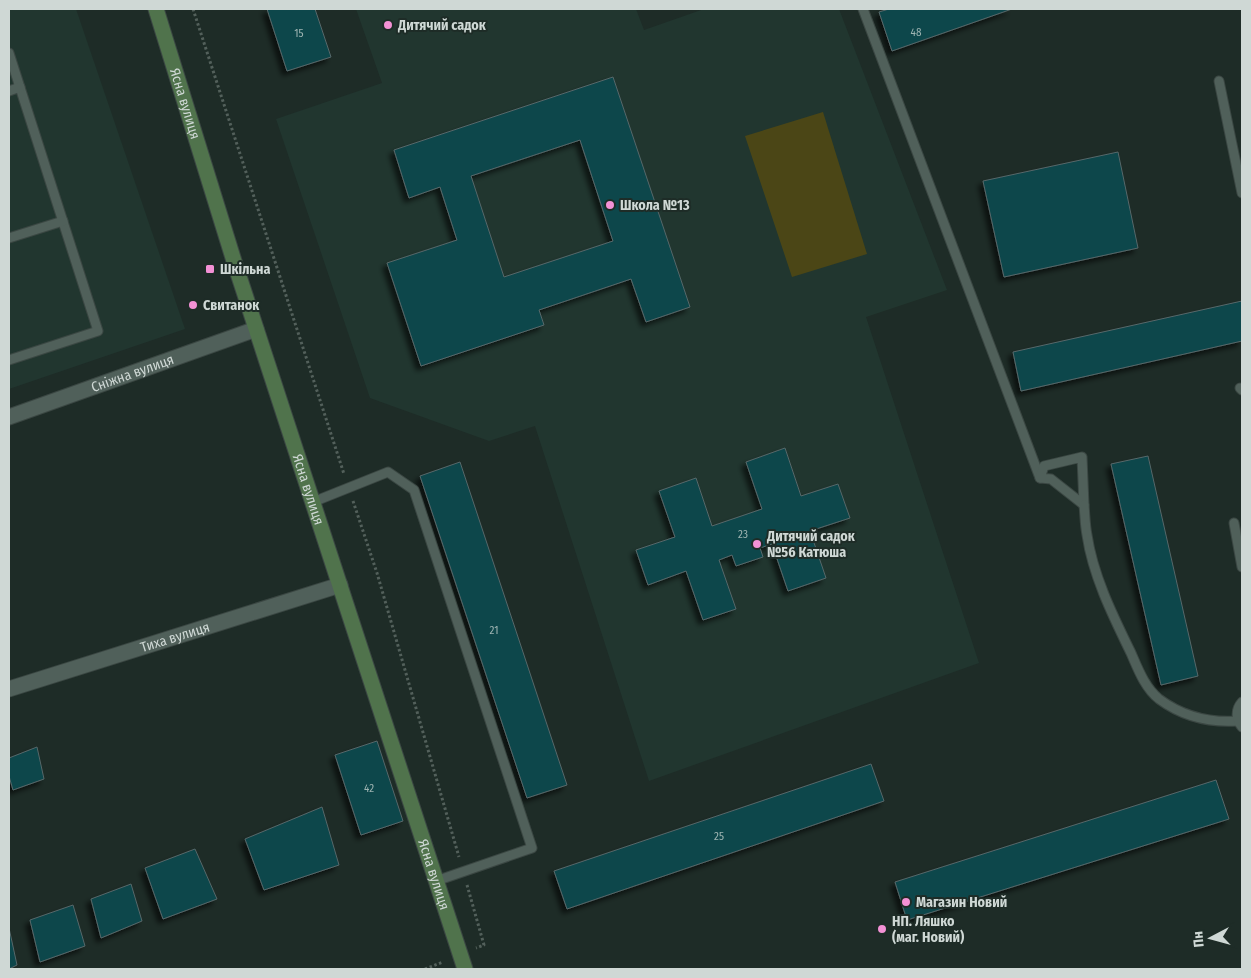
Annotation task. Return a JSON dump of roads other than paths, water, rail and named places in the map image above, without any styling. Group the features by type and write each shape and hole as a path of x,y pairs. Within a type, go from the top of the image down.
{"street":[{"name":"Ясна вулиця","path":"156,9 256,329 465,969"},
{"name":"Сніжна вулиця","path":"9,417 256,329"},
{"name":"Тиха вулиця","path":"9,689 340,585"}],"lane":[{"path":"863,9 1040,478"},
{"path":"9,53 98,331 9,360"},
{"path":"1219,81 1242,193"},
{"path":"9,91 20,87"},
{"path":"9,238 63,221"},
{"path":"1040,478 1044,466 1082,457 1087,536 1098,578 1144,681 1157,698 1177,710 1196,718 1240,724 1237,709 1242,702"},
{"path":"313,502 388,472 414,490 532,848 436,881"},
{"path":"1040,478 1052,478 1084,505"},
{"path":"1234,522 1242,567"}],"place":[{"name":"Дитячий садок","path":"388,25"},
{"name":"Школа №13","path":"610,205"},
{"name":"Шкільна","path":"210,269"},
{"name":"Свитанок","path":"193,305"},
{"name":"Дитячий садок №56 Катюша","path":"757,544"},
{"name":"Магазин Новий","path":"906,902"},
{"name":"НП. Ляшко (маг. Новий)","path":"882,929"}]}
